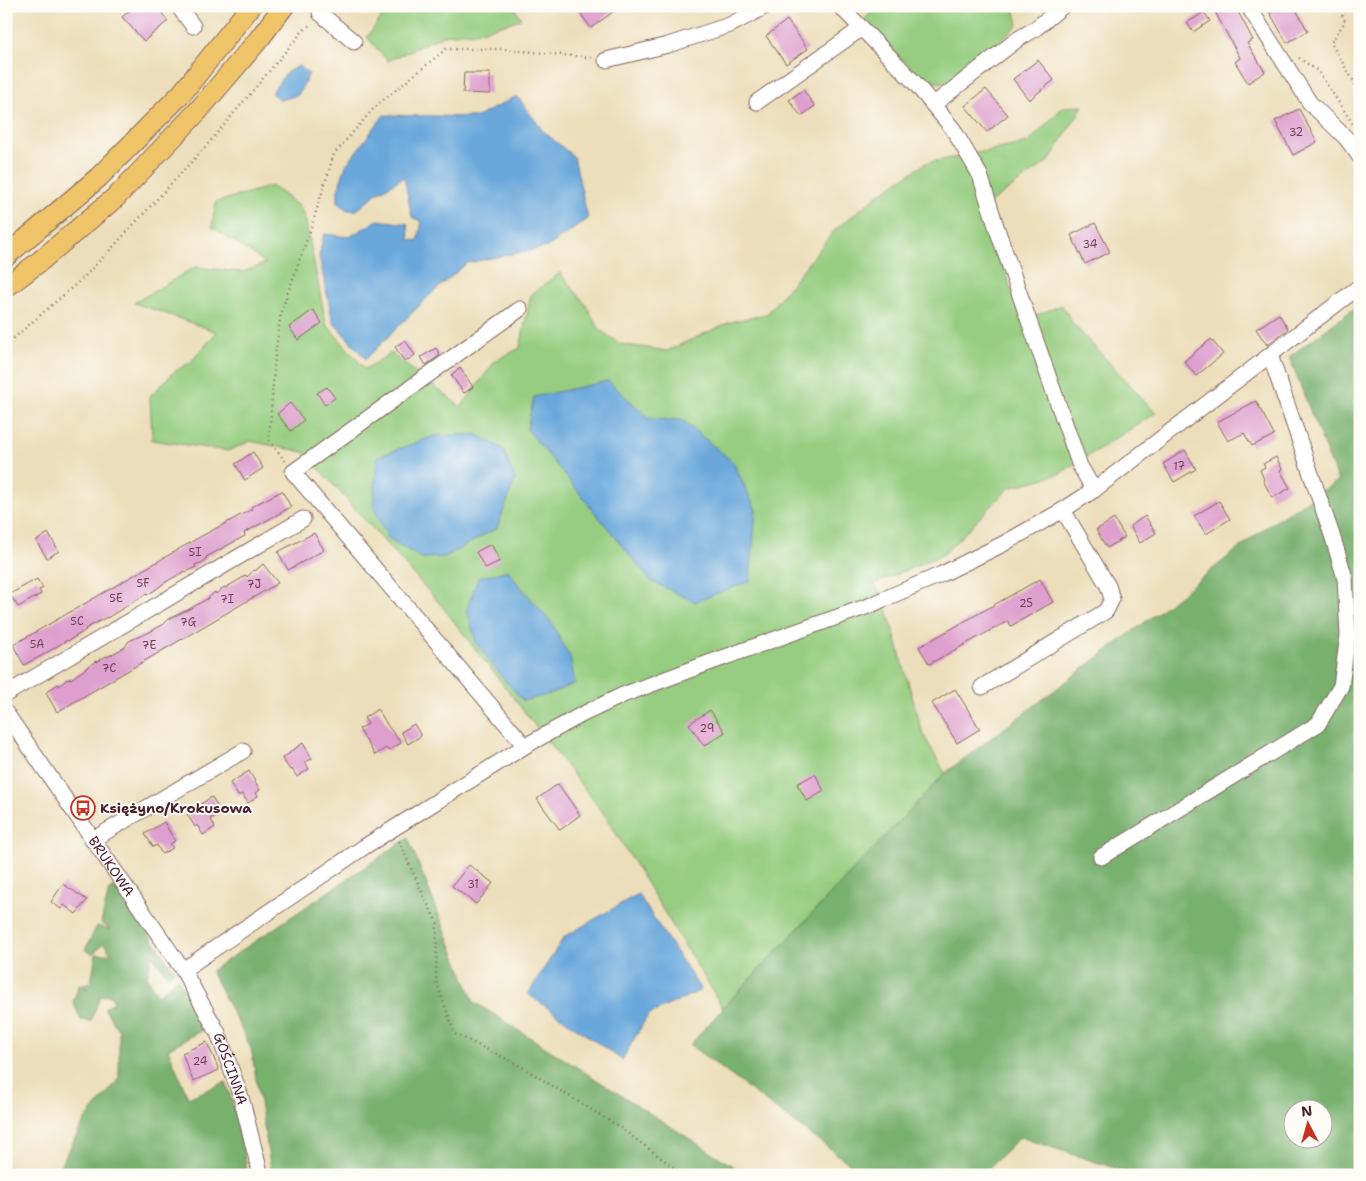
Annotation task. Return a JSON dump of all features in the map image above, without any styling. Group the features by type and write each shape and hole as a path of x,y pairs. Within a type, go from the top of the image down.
{"main road":[{"path":"6,256 99,177 182,93 252,6"},
{"path":"6,287 39,262 116,197 197,112 284,6"}],"street":[{"path":"178,6 194,26"},
{"path":"606,60 668,45 730,25 766,6"},
{"path":"840,6 915,83 953,129 980,175 1080,466 1094,490"},
{"path":"933,105 1063,6"},
{"path":"1248,6 1310,103 1346,138 1360,156"},
{"path":"320,13 354,42"},
{"path":"757,102 862,28"},
{"path":"183,970 364,847 526,746 623,694 871,605 942,574 1003,544 1063,510 1094,490 1360,286"},
{"path":"520,309 293,472 526,746"},
{"path":"1101,857 1318,724 1340,686 1348,635 1345,578 1270,355"},
{"path":"982,687 1106,611 1112,599 1108,586 1063,510"},
{"path":"6,694 303,519"},
{"name":"BRUKOWA","path":"6,713 183,970"},
{"path":"92,840 243,750"},
{"name":"GOŚCINNA","path":"183,970 218,1033 241,1097 259,1168 259,1175"}],"path":[{"path":"1338,6 1345,21 1331,43 1360,92"},
{"path":"6,345 83,278 111,249 208,144 320,13"},
{"path":"293,472 268,440 274,356 280,312 311,228 334,154 374,108 446,49 504,49 606,60"},
{"path":"1295,56 1318,71 1354,126"},
{"path":"397,838 437,923 436,981 455,1034 517,1064 618,1126 684,1175"}],"green space":[{"path":"390,6 512,6 521,19 478,32 443,35 388,61 367,37"},
{"path":"876,6 1014,6 1018,25 977,62 948,83 926,81 863,22"},
{"path":"1083,106 1049,161 983,208 1022,321 1062,305 1073,324 1156,413 1059,474 1009,488 944,554 874,584 884,599 923,734 945,773 723,1008 604,814 441,605 304,452 250,441 228,451 152,440 150,396 174,372 191,362 217,332 134,303 195,267 243,272 266,263 212,227 216,202 272,186 300,207 306,222 326,324 365,369 391,353 461,407 496,360 520,348 531,294 560,273 586,305 600,330 620,344 667,351 730,322 767,314 835,230 879,194 926,163 1028,143 1063,107"},
{"path":"1360,304 1360,1175 1136,1175 1020,1137 982,1175 865,1175 690,1045 945,773 1157,613 1266,527 1338,481 1289,357"},
{"path":"408,838 474,1002 747,1175 272,1175 251,1048 211,971"},
{"path":"115,886 174,970 168,976 152,955 147,978 158,995 178,978 204,1029 168,1049 188,1098 226,1082 237,1118 248,1175 55,1175 85,1120 119,1079 119,1031 104,1008 114,1002 110,994 100,997 91,1021 81,1020 73,1002 79,985 89,990 82,984 91,982 96,954 111,954 104,943 93,954 85,950 97,926 111,930 101,923 109,890"}],"water":[{"path":"299,66 309,74 298,95 280,100 271,93 287,72"},
{"path":"517,96 543,131 574,157 588,219 547,247 467,263 431,294 366,359 333,322 319,256 324,234 349,237 378,220 408,224 409,239 418,241 422,222 412,217 404,177 377,193 357,210 347,210 338,202 338,190 346,165 384,115 477,117"},
{"path":"608,381 650,419 682,420 733,462 756,510 750,581 695,602 651,581 527,429 534,397"},
{"path":"476,434 503,449 515,480 497,528 445,557 421,558 388,538 373,506 377,457 434,436"},
{"path":"508,570 551,622 570,657 575,683 551,694 523,701 476,643 467,609 478,578"},
{"path":"638,894 701,990 648,1015 622,1060 528,994 564,937"}],"building":[{"path":"135,6 156,6 168,21 144,41 122,17"},
{"path":"575,6 621,6 591,28"},
{"path":"1225,6 1235,6 1253,40 1247,43 1265,72 1248,83 1235,62 1240,58 1215,12"},
{"path":"1266,6 1294,6 1308,31 1287,43"},
{"path":"1204,12 1210,21 1193,32 1187,23"},
{"path":"787,20 808,49 786,64 766,36"},
{"path":"1038,60 1054,80 1029,100 1013,79"},
{"path":"464,73 490,73 490,94 463,93"},
{"path":"986,89 1008,115 987,132 965,106"},
{"path":"803,90 815,106 801,116 789,100"},
{"path":"1299,109 1317,142 1293,155 1275,121"},
{"path":"1095,223 1110,252 1085,264 1071,235"},
{"path":"313,310 322,323 298,340 289,327"},
{"path":"1279,314 1288,329 1267,345 1256,329"},
{"path":"1211,339 1223,354 1196,376 1184,361"},
{"path":"405,340 415,355 405,362 395,347"},
{"path":"436,348 440,355 426,365 421,357"},
{"path":"460,368 473,387 464,393 451,375"},
{"path":"327,387 335,398 325,405 317,393"},
{"path":"1256,401 1274,435 1252,446 1244,433 1228,441 1217,422"},
{"path":"290,403 304,420 291,431 277,414"},
{"path":"1185,450 1196,469 1174,482 1163,464"},
{"path":"253,452 263,468 245,480 235,464"},
{"path":"1276,457 1282,469 1280,470 1290,488 1272,498 1260,470 1265,467 1263,464"},
{"path":"282,491 291,507 244,533 245,536 206,557 204,562 195,565 196,567 185,571 147,595 24,665 13,645 252,509 251,507"},
{"path":"1219,501 1230,519 1206,534 1194,516"},
{"path":"1145,516 1156,533 1140,543 1130,526"},
{"path":"1114,519 1125,537 1107,548 1096,530"},
{"path":"48,533 59,551 47,558 36,541"},
{"path":"314,533 324,550 288,570 278,552"},
{"path":"491,544 500,561 485,568 476,552"},
{"path":"263,564 278,583 57,712 46,693 49,690 58,684 59,686 67,679 71,679 96,661 125,647 129,641 164,624 169,619 207,599 215,592 216,594 224,587 246,575 247,577"},
{"path":"37,579 43,588 39,590 41,594 18,607 10,594"},
{"path":"1040,579 1053,602 1011,626 1008,621 929,664 919,647"},
{"path":"955,689 980,729 957,743 932,703"},
{"path":"378,709 401,743 388,751 386,748 375,755 359,729 368,724 364,718"},
{"path":"710,710 725,732 704,746 689,724"},
{"path":"414,724 421,736 408,744 401,732"},
{"path":"303,743 312,759 305,762 309,769 297,777 282,758"},
{"path":"249,771 260,790 256,793 258,796 248,803 242,794 238,796 230,783"},
{"path":"815,774 824,791 807,801 797,784"},
{"path":"558,784 580,815 560,830 537,799"},
{"path":"212,797 221,813 210,819 215,827 203,835 197,825 195,827 187,814"},
{"path":"164,822 175,841 170,844 173,848 162,854 157,845 153,847 145,834"},
{"path":"469,865 493,883 476,904 452,886"},
{"path":"63,884 87,900 76,914 64,905 61,909 51,902"},
{"path":"207,1042 219,1070 193,1081 182,1053"}],"place":[{"name":"Księżyno/Krokusowa","path":"83,808"}]}
